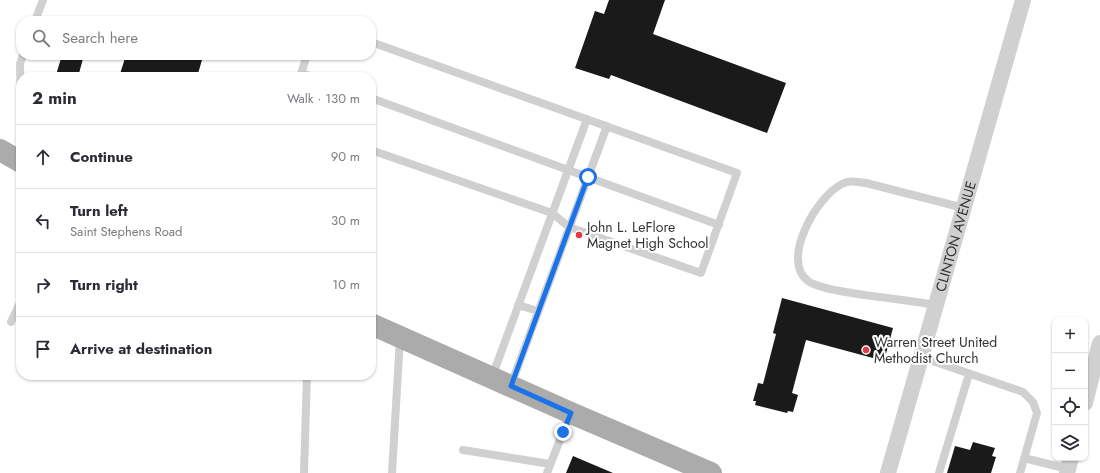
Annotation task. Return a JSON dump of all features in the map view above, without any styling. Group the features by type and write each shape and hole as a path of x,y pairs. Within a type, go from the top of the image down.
{"main road":[{"path":"0,150 16,159"},
{"path":"376,326 571,413 712,473"}],"street":[{"name":"CLINTON AVENUE","path":"888,473 1023,0"},
{"path":"1088,391 1100,343"}],"lane":[{"path":"37,16 43,0"},
{"path":"376,44 737,173 701,273 569,227 552,213 376,152"},
{"path":"20,72 21,60"},
{"path":"302,72 306,60"},
{"path":"376,100 719,225"},
{"path":"501,382 518,305 587,119"},
{"path":"501,382 538,312 607,126"},
{"path":"936,305 829,290 808,281 801,272 797,260 806,226 820,203 831,192 850,181 866,183 964,208"},
{"path":"518,305 538,312"},
{"path":"11,322 16,312"},
{"path":"392,473 400,337"},
{"path":"921,357 1023,392 1033,402 1038,413 1020,473"},
{"path":"939,473 969,374"},
{"path":"304,473 307,380"},
{"path":"547,473 571,413"},
{"path":"463,450 550,464"},
{"path":"1024,458 1069,467"}],"building":[{"path":"609,0 665,0 653,34 786,83 767,133 611,75 609,79 575,68 595,11 604,14"},
{"path":"60,60 83,60 79,72 57,72"},
{"path":"124,60 202,60 198,72 121,72"},
{"name":"Warren Street United Methodist Church","path":"782,298 893,328 884,361 806,340 792,393 798,395 793,412 788,411 787,413 755,405 756,401 753,401 758,383 763,384 776,334 773,333"},
{"path":"973,442 995,448 992,456 996,457 991,473 947,473 955,446 970,450"},
{"path":"573,456 613,473 566,473"}],"place":[{"name":"John L. LeFlore Magnet High School","path":"579,235"},
{"name":"Warren Street United Methodist Church","path":"866,350"}],"route":[{"path":"563,432 571,413 511,386 588,177"}]}
